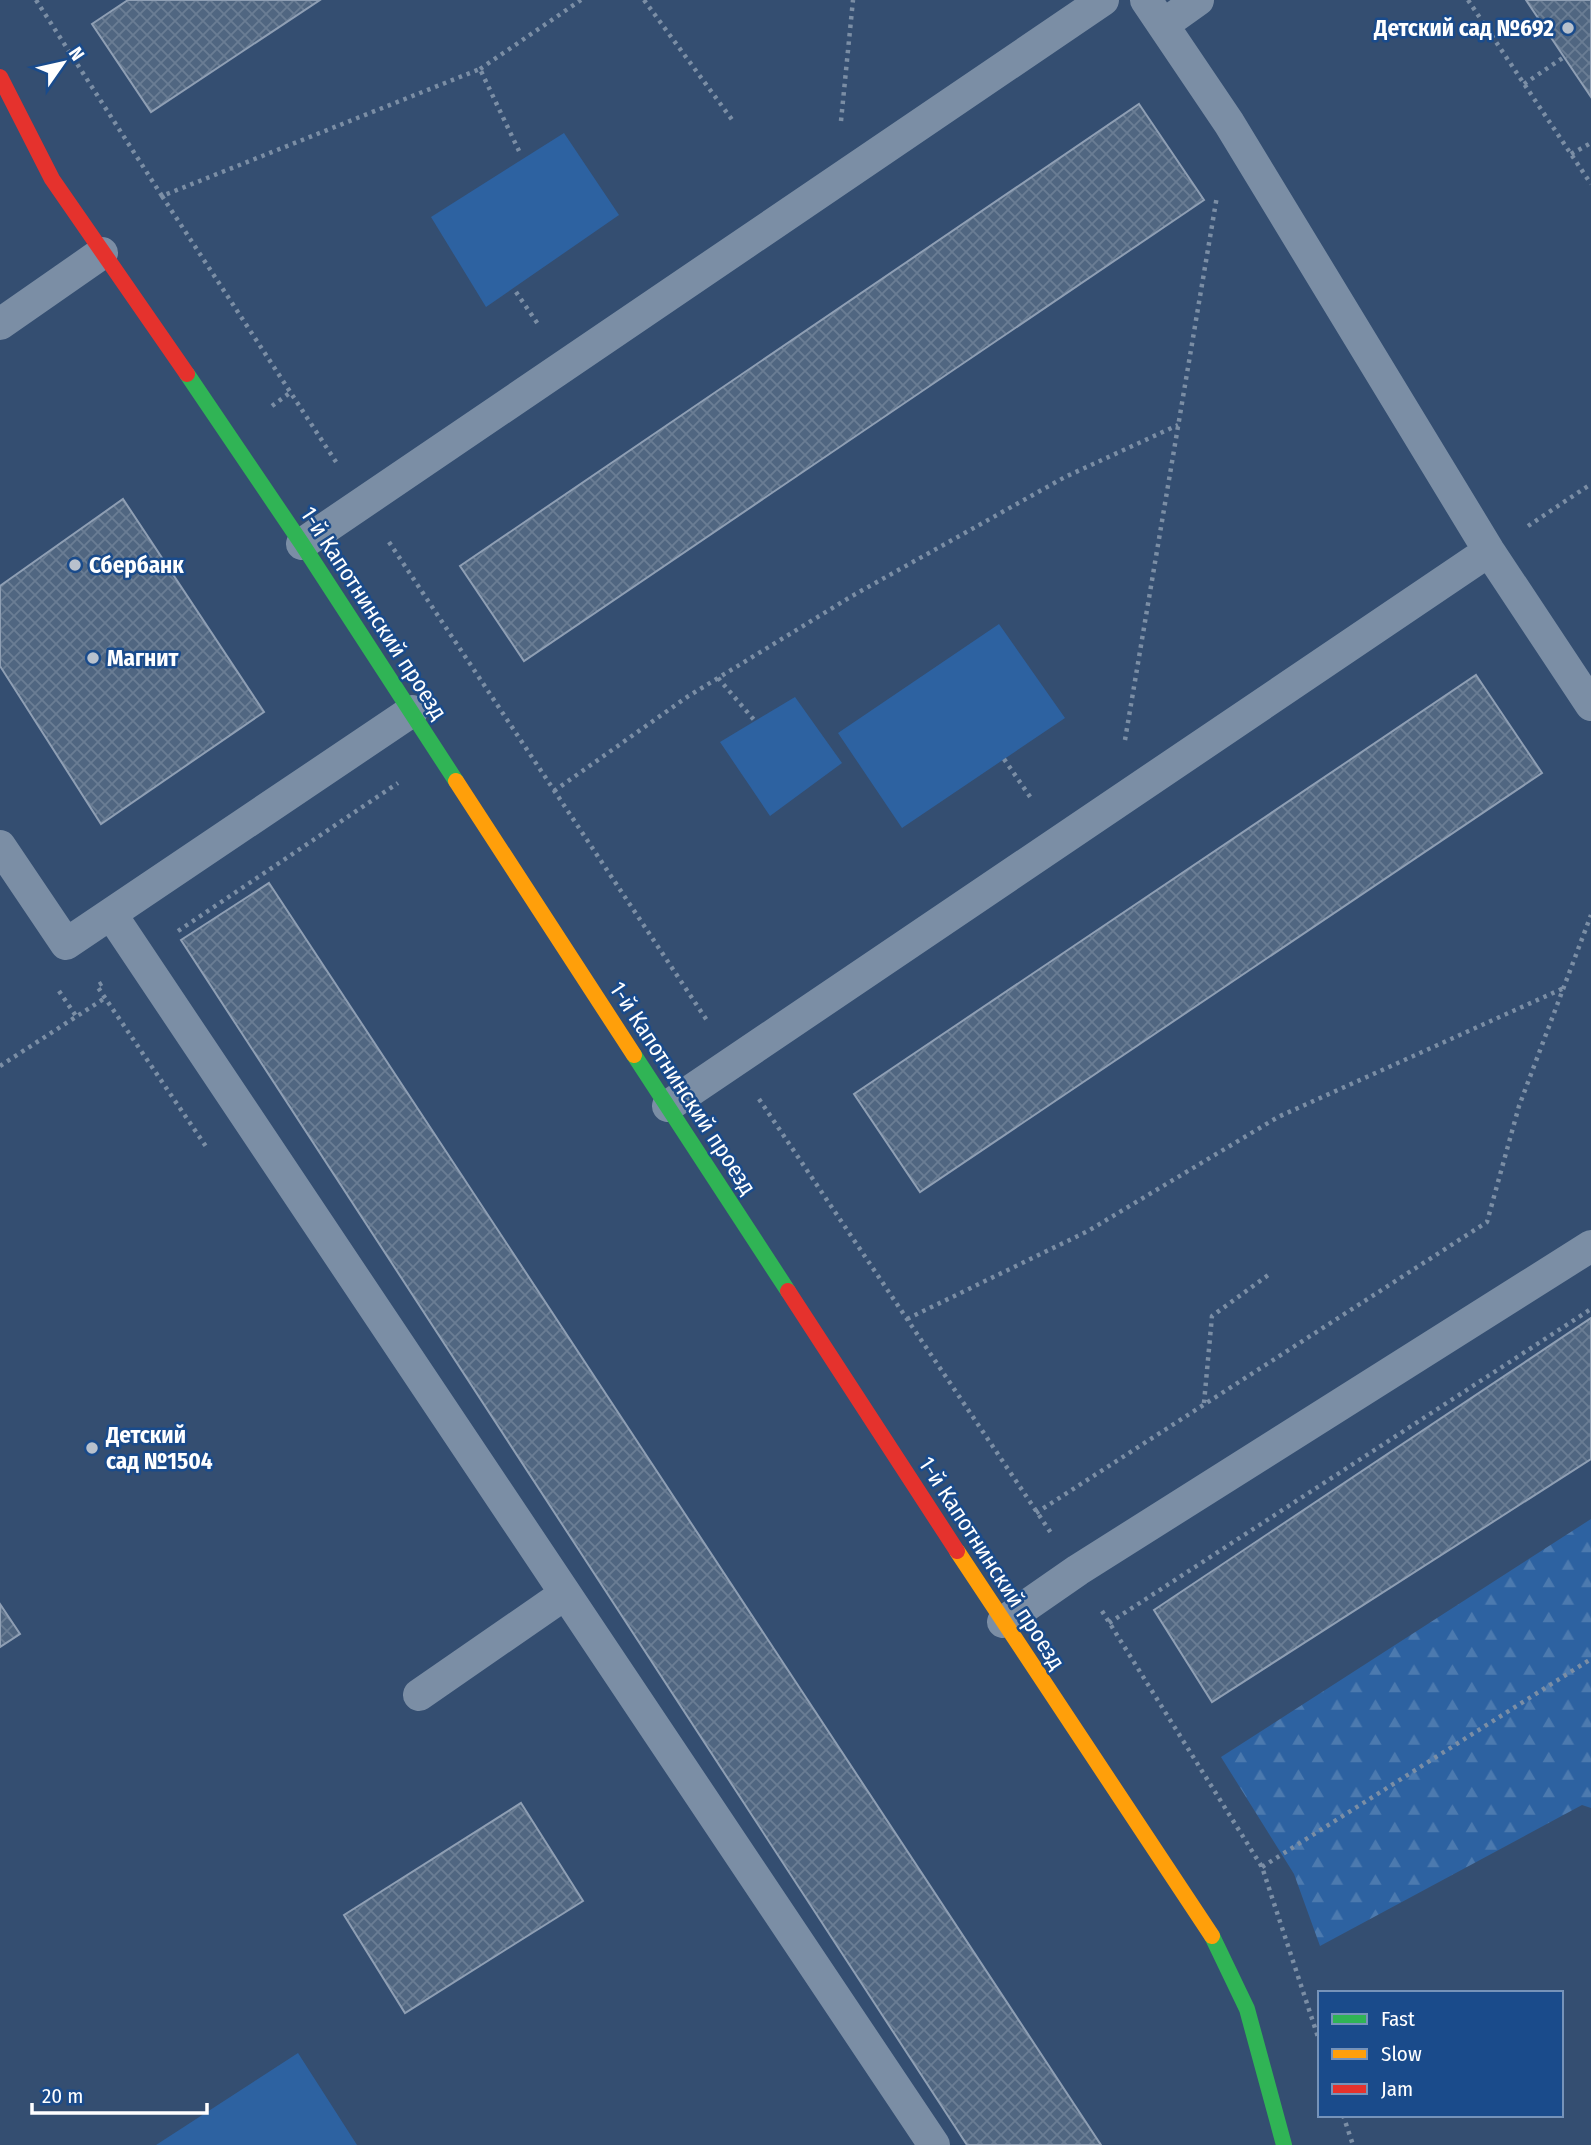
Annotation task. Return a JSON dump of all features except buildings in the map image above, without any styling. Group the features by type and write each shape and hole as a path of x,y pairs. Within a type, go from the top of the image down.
{"street":[{"name":"1-й Капотнинский проезд","path":"0,76 52,179 230,435 1003,1622 1212,1935 1247,2008 1284,2145"}],"lane":[{"path":"302,544 1103,0"},
{"path":"1198,0 1155,12 1229,123 1489,551 1591,705"},
{"path":"0,324 102,254"},
{"path":"668,1106 1489,551"},
{"path":"0,846 66,944 412,711"},
{"path":"111,914 934,2145"},
{"path":"1003,1622 1078,1570 1591,1246"},
{"path":"419,1695 565,1594"}],"path":[{"path":"36,0 554,791 1036,1513 1078,1570 1262,1867 1318,2037"},
{"path":"162,196 480,69 581,0"},
{"path":"644,0 733,121"},
{"path":"835,182 853,0"},
{"path":"1468,0 1591,184"},
{"path":"1524,84 1564,57"},
{"path":"480,69 519,151"},
{"path":"1114,805 1229,123"},
{"path":"1571,154 1591,144"},
{"path":"554,791 687,697 852,596 1065,477 1178,425"},
{"path":"1489,551 1591,484"},
{"path":"718,678 755,721"},
{"path":"1036,1513 1486,1222 1519,1106 1591,915"},
{"path":"907,1319 1088,1231 1278,1117 1565,988"},
{"path":"0,1066 105,998"},
{"path":"1204,1404 1212,1315 1271,1273"},
{"path":"1109,1623 1591,1309"},
{"path":"1262,1867 1591,1659"},
{"path":"1344,2117 1353,2145"}],"green space":[{"path":"564,133 619,215 486,307 431,217"},
{"path":"999,624 1065,718 902,828 838,733"},
{"path":"795,697 842,763 770,816 720,742"},
{"path":"1591,1519 1591,1808 1582,1805 1320,1946 1294,1874 1221,1757"},
{"path":"298,2053 357,2145 156,2145"}],"traffic: fast":[{"path":"187,374 302,544 456,781"},
{"path":"634,1055 788,1291"},
{"path":"1212,1936 1247,2009 1284,2145"}],"traffic: slow":[{"path":"456,781 634,1055"},
{"path":"957,1551 1212,1936"}],"traffic: jam":[{"path":"0,77 52,179 187,374"},
{"path":"788,1291 957,1551"}],"place":[{"name":"Детский сад №692","path":"1568,28"},
{"name":"Сбербанк","path":"75,565"},
{"name":"Магнит","path":"93,658"},
{"name":"Детский сад №1504","path":"92,1448"}]}
